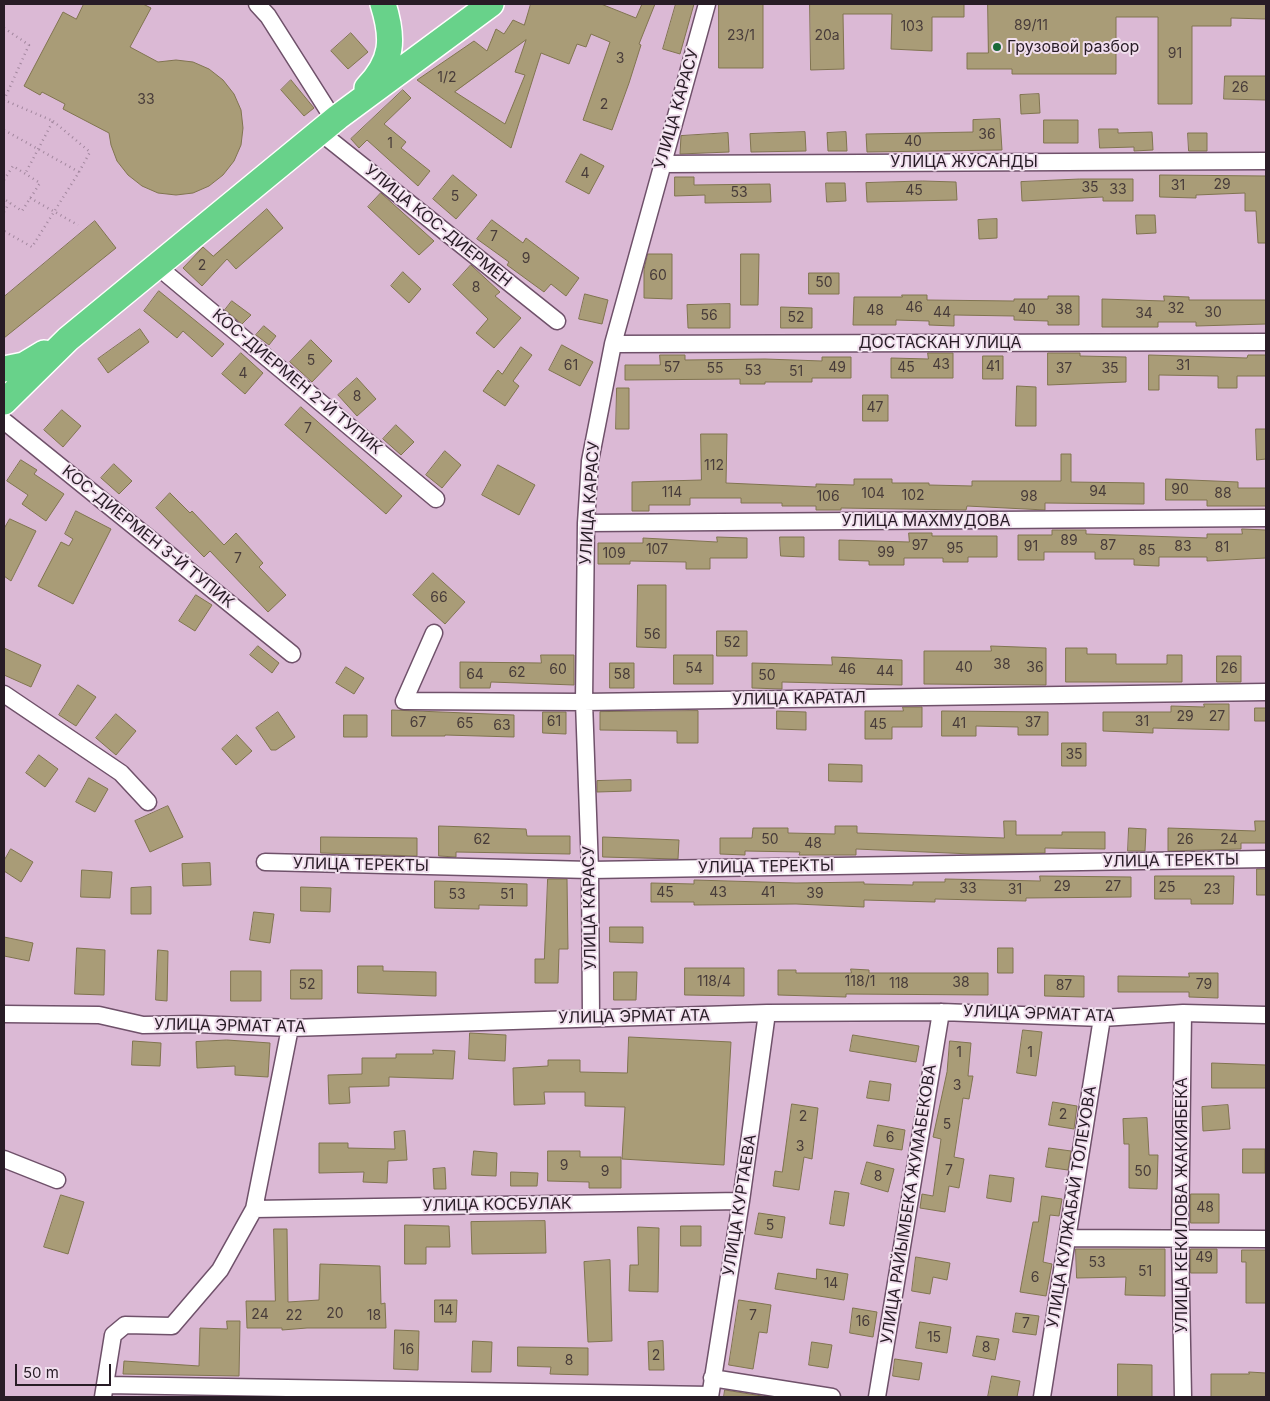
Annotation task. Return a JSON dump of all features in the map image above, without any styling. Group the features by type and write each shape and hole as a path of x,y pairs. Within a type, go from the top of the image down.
{"highway":[{"path":"331,123 378,76 389,54 391,28 384,4"},
{"path":"4,402 68,339 331,123 491,4"},
{"path":"4,369 24,365 68,339"}],"street":[{"name":"УЛИЦА КОС-ДИЕРМЕН","path":"257,4 268,16 331,123 556,321"},
{"name":"УЛИЦА КАРАСУ","path":"591,1017 590,870 584,702 586,523 590,461 613,344 661,164 707,4"},
{"name":"УЛИЦА ЖУСАНДЫ","path":"661,164 1266,161"},
{"name":"КОС-ДИЕРМЕН 2-Й ТУПИК","path":"157,266 436,499"},
{"name":"ДОСТАСКАН УЛИЦА","path":"613,344 1266,342"},
{"name":"КОС-ДИЕРМЕН 3-Й ТУПИК","path":"4,420 292,654"},
{"name":"УЛИЦА МАХМУДОВА","path":"586,523 1266,518"},
{"name":"УЛИЦА КАРАТАЛ","path":"434,633 404,701 584,702 1266,692"},
{"path":"4,694 121,773 148,802"},
{"name":"УЛИЦА ТЕРЕКТЫ","path":"265,862 590,870 1266,859"},
{"name":"УЛИЦА ЭРМАТ АТА","path":"4,1014 99,1015 143,1025 197,1024 290,1028 591,1017 767,1013 941,1012 1102,1018 1183,1013 1266,1015"},
{"name":"УЛИЦА РАЙЫМБЕКА ЖУМАБЕКОВА","path":"877,1397 941,1012"},
{"name":"УЛИЦА КУРТАЕВА","path":"710,1396 741,1201 767,1013"},
{"name":"УЛИЦА КЕКИЛОВА ЖАКИЯБЕКА","path":"1183,1013 1180,1239 1183,1397"},
{"name":"УЛИЦА КУЛЖАБАЙ ТОЛЕУОВА","path":"1042,1397 1102,1018"},
{"path":"290,1028 254,1209 220,1270 172,1326 125,1325 113,1335 109,1349 104,1391 710,1396"},
{"path":"4,1159 57,1180"},
{"name":"УЛИЦА КОСБУЛАК","path":"254,1209 741,1201"},
{"path":"1067,1238 1266,1239"},
{"path":"712,1378 832,1397"}],"path":[{"path":"4,28 30,45 4,100 53,121 90,152 32,247 4,231"},
{"path":"25,174 53,121"},
{"path":"4,130 79,172"},
{"path":"4,180 13,166 40,183 22,211 4,199"},
{"path":"30,198 78,225"},
{"path":"4,212 9,202"}],"building":[{"path":"84,4 143,4 151,8 130,47 158,62 176,60 193,62 209,69 223,80 234,94 241,110 243,128 241,145 234,161 223,175 209,186 193,193 176,195 158,193 142,186 128,175 117,161 109,133 63,109 65,104 42,92 40,95 24,86 63,12 76,19"},
{"path":"531,4 601,4 636,18 642,4 655,4 639,44 641,45 612,130 583,120 610,42 591,34 586,47 577,44 569,64 541,53 511,148 417,80 474,41 487,51 496,29 504,34 513,20 524,25","holes":["526,40 515,72 525,75 505,124 455,92"]},
{"path":"676,4 694,4 680,54 663,49"},
{"path":"719,4 763,4 763,68 719,68"},
{"path":"810,4 964,4 964,17 932,17 932,51 891,49 892,14 843,14 844,69 811,70"},
{"path":"988,4 1266,4 1266,19 1231,18 1231,26 1192,26 1192,104 1158,104 1158,17 1116,17 1116,74 1012,74 1012,69 967,69 967,53 988,53"},
{"path":"351,33 368,52 348,69 331,51"},
{"path":"1225,76 1266,76 1266,100 1224,99"},
{"path":"291,80 314,108 304,116 281,90"},
{"path":"403,90 411,98 384,124 406,142 401,148 430,171 418,186 367,140 359,148 351,139"},
{"path":"1039,94 1040,113 1021,114 1020,95"},
{"path":"1000,119 1002,150 867,152 866,134 973,132 973,120"},
{"path":"1044,120 1078,120 1078,143 1044,143"},
{"path":"1099,129 1118,129 1118,133 1152,132 1153,150 1134,151 1134,147 1100,148"},
{"path":"805,132 806,151 751,152 750,134"},
{"path":"846,132 847,151 828,151 827,133"},
{"path":"728,133 729,152 680,154 681,136"},
{"path":"1188,133 1207,133 1207,151 1189,151"},
{"path":"581,154 604,166 589,194 566,182"},
{"path":"453,175 477,195 456,219 433,199"},
{"path":"1160,175 1266,176 1266,243 1258,243 1256,211 1245,211 1245,193 1196,195 1196,198 1160,197"},
{"path":"675,177 694,177 694,185 770,184 771,202 705,203 705,195 675,196"},
{"path":"1133,179 1133,201 1103,201 1103,197 1022,201 1021,182"},
{"path":"956,182 957,200 867,202 866,183"},
{"path":"826,183 845,183 846,201 827,202"},
{"path":"381,193 434,241 419,255 368,207"},
{"path":"267,209 283,228 236,269 227,259 202,286 183,268 203,247 213,256"},
{"path":"1136,215 1155,215 1156,233 1137,234"},
{"path":"997,219 997,238 979,239 978,220"},
{"path":"492,220 523,243 526,238 579,278 566,296 551,284 544,292 507,265 509,262 477,239"},
{"path":"95,221 116,248 4,338 4,297"},
{"path":"648,254 672,254 672,299 644,298 644,270"},
{"path":"741,254 759,254 758,305 741,305"},
{"path":"471,265 500,292 495,296 521,318 494,348 476,333 488,319 453,285"},
{"path":"403,272 421,289 409,303 391,286"},
{"path":"809,273 839,273 839,294 809,294"},
{"path":"159,291 224,344 212,357 183,331 177,338 144,311"},
{"path":"585,294 608,300 602,324 579,319"},
{"path":"902,295 927,295 927,300 1014,301 1014,299 1048,299 1048,296 1079,296 1079,325 1048,325 1048,321 1014,320 1014,316 954,315 954,326 929,325 929,321 896,320 896,325 853,325 854,297 902,297"},
{"path":"1164,296 1189,297 1189,300 1266,300 1266,324 1196,326 1196,322 1158,322 1158,327 1102,327 1102,299 1164,301"},
{"path":"232,301 251,315 242,324 225,310"},
{"path":"730,304 730,328 688,328 687,305"},
{"path":"781,307 812,308 812,328 781,328"},
{"path":"264,326 276,336 269,345 256,335"},
{"path":"140,329 149,342 108,373 98,359"},
{"path":"311,340 332,361 312,382 290,362"},
{"path":"562,345 593,362 580,386 549,370"},
{"path":"521,347 532,355 513,381 519,386 505,406 483,391 498,370 502,374"},
{"path":"241,353 263,373 245,394 222,374"},
{"path":"928,353 953,353 953,378 891,378 891,358 928,359"},
{"path":"1048,353 1080,353 1080,356 1126,357 1126,382 1048,385"},
{"path":"660,355 685,355 685,360 765,359 822,361 822,357 851,357 851,378 812,378 812,382 765,382 765,384 740,384 740,379 625,380 625,365 660,365"},
{"path":"1149,355 1247,358 1248,355 1266,355 1266,376 1237,376 1237,388 1218,388 1218,376 1159,375 1159,390 1149,390"},
{"path":"983,356 1003,356 1003,379 983,379"},
{"path":"357,378 376,399 357,416 338,395"},
{"path":"1017,386 1036,387 1036,426 1016,426"},
{"path":"617,388 629,388 629,429 616,429"},
{"path":"863,395 888,395 888,421 863,421"},
{"path":"301,407 402,496 386,514 285,425"},
{"path":"62,410 81,426 63,447 44,430"},
{"path":"396,425 414,442 401,455 383,439"},
{"path":"1256,429 1266,429 1266,459 1257,460"},
{"path":"701,434 727,434 726,483 816,487 816,484 854,485 854,479 892,479 892,483 972,486 972,481 1061,481 1061,454 1071,454 1071,482 1144,483 1144,504 1045,503 1045,510 967,506 966,510 841,508 841,510 816,510 816,506 782,506 782,503 741,503 741,498 690,498 690,505 649,505 649,511 632,511 632,482 701,480"},
{"path":"445,451 461,465 442,488 426,475"},
{"path":"21,460 37,470 34,474 64,494 46,521 22,504 28,495 7,481"},
{"path":"114,464 132,481 119,494 101,478"},
{"path":"498,465 535,485 519,515 482,495"},
{"path":"1166,479 1238,482 1238,488 1266,488 1266,506 1207,506 1207,500 1166,500"},
{"path":"170,493 190,513 192,511 224,545 236,533 263,563 259,567 286,595 268,612 210,551 204,557 156,508"},
{"path":"76,511 111,529 73,604 38,586 61,542 69,546 73,539 65,534"},
{"path":"10,519 36,531 11,581 4,576 4,529"},
{"path":"1242,529 1266,530 1266,558 1207,561 1207,557 1159,557 1159,566 1134,565 1134,559 1095,559 1095,552 1044,552 1044,560 1018,560 1018,535 1052,535 1052,530 1086,530 1086,534 1207,538 1207,534 1242,534"},
{"path":"909,533 932,533 932,536 997,536 997,557 968,557 968,562 943,562 943,558 904,558 904,565 869,565 869,561 839,560 839,540 909,542"},
{"path":"717,537 747,538 747,558 710,558 710,569 686,569 686,562 630,561 630,564 598,564 598,543 643,543 643,538 717,542"},
{"path":"780,537 804,537 804,557 781,556"},
{"path":"433,573 465,602 445,624 413,595"},
{"path":"638,585 666,585 666,648 637,647"},
{"path":"196,595 212,605 195,631 179,621"},
{"path":"717,631 747,631 747,656 717,656"},
{"path":"258,646 279,663 272,673 250,655"},
{"path":"991,646 1046,648 1046,685 924,684 924,651 991,651"},
{"path":"4,648 41,665 31,687 4,675"},
{"path":"1066,648 1087,648 1087,654 1116,654 1116,664 1167,664 1167,655 1182,655 1182,682 1066,682"},
{"path":"541,655 574,655 574,685 491,682 490,688 460,688 460,662 541,663"},
{"path":"674,655 713,655 713,684 674,684"},
{"path":"1217,656 1241,656 1241,682 1217,682"},
{"path":"832,657 902,660 902,685 782,682 782,689 752,688 752,663 832,665"},
{"path":"610,663 634,663 634,688 610,688"},
{"path":"346,667 364,678 354,694 336,683"},
{"path":"78,685 96,697 76,726 59,715"},
{"path":"1204,704 1229,704 1229,730 1153,728 1153,733 1103,731 1103,712 1171,712 1171,706 1204,707"},
{"path":"903,707 922,707 922,727 892,727 892,739 865,739 865,711 903,711"},
{"path":"1255,708 1266,708 1266,721 1255,721"},
{"path":"392,710 514,715 514,737 392,736"},
{"path":"698,711 698,743 677,743 677,731 600,730 600,712"},
{"path":"777,711 806,712 806,730 777,729"},
{"path":"942,711 1048,712 1048,735 1018,735 1018,727 976,726 976,736 942,736"},
{"path":"278,712 295,737 276,750 271,750 256,728"},
{"path":"543,712 566,712 566,734 543,733"},
{"path":"116,714 136,731 116,755 96,738"},
{"path":"344,715 367,715 367,737 344,737"},
{"path":"237,735 252,751 236,765 222,749"},
{"path":"1062,743 1086,743 1086,766 1062,766"},
{"path":"39,755 58,769 45,787 26,773"},
{"path":"829,764 862,765 862,782 829,781"},
{"path":"89,778 108,789 95,812 76,802"},
{"path":"631,780 631,791 597,792 597,781"},
{"path":"168,806 183,837 150,852 135,821"},
{"path":"1004,821 1016,821 1016,835 1062,835 1062,832 1105,832 1105,849 1045,848 1045,853 972,854 856,849 856,855 799,855 800,852 745,851 745,855 720,854 720,838 752,838 753,828 788,828 788,833 835,834 835,826 857,826 857,833 1004,838"},
{"path":"1255,821 1266,821 1266,843 1241,843 1241,849 1168,851 1168,828 1255,831"},
{"path":"439,826 526,829 527,836 570,836 570,854 456,852 456,857 439,856"},
{"path":"1129,828 1146,829 1145,851 1128,851"},
{"path":"321,837 417,838 417,856 321,853"},
{"path":"603,837 679,840 678,859 603,857"},
{"path":"11,849 33,862 21,882 4,871 4,861"},
{"path":"210,863 211,885 183,886 182,864"},
{"path":"1257,869 1266,869 1266,895 1257,895"},
{"path":"82,870 112,872 110,898 81,897"},
{"path":"1040,876 1131,877 1131,897 1026,898 1026,901 935,899 935,902 864,900 864,907 796,904 694,905 694,902 651,902 651,883 694,884 694,880 796,883 864,882 864,884 913,885 913,882 945,882 945,879 1040,881"},
{"path":"1155,876 1234,876 1233,904 1191,904 1191,899 1155,899"},
{"path":"548,879 567,879 568,949 559,949 558,983 535,983 535,959 544,959"},
{"path":"435,881 527,884 527,906 479,905 479,909 435,908"},
{"path":"151,887 151,914 131,914 131,888"},
{"path":"301,887 331,888 330,912 301,911"},
{"path":"254,912 274,914 270,943 250,940"},
{"path":"610,927 643,927 643,943 610,942"},
{"path":"4,937 33,943 29,961 4,956"},
{"path":"77,948 105,950 104,995 75,994"},
{"path":"998,948 1013,948 1013,973 998,973"},
{"path":"158,950 168,951 167,1001 156,1000"},
{"path":"358,966 383,966 383,971 436,972 436,996 358,993"},
{"path":"685,968 744,968 744,996 685,995"},
{"path":"851,969 869,970 869,973 988,973 988,995 846,994 846,997 778,995 778,970 796,970 796,973 851,973"},
{"path":"291,970 322,970 322,999 291,999"},
{"path":"231,971 261,971 261,1001 231,1001"},
{"path":"614,972 637,972 636,1000 614,1000"},
{"path":"1189,973 1218,973 1218,998 1189,997 1189,992 1118,992 1118,976 1189,977"},
{"path":"1045,975 1084,976 1084,997 1045,996"},
{"path":"1023,1030 1042,1032 1036,1076 1017,1073"},
{"path":"470,1033 506,1035 505,1061 469,1059"},
{"path":"853,1035 919,1046 916,1062 850,1051"},
{"path":"629,1037 731,1042 724,1165 622,1159 625,1107 585,1106 585,1092 544,1092 545,1104 514,1105 513,1068 548,1066 548,1060 580,1060 580,1072 627,1073"},
{"path":"227,1040 270,1043 268,1077 235,1075 235,1066 197,1068 196,1042"},
{"path":"133,1041 161,1043 160,1066 132,1065"},
{"path":"950,1041 971,1043 968,1076 973,1076 969,1099 963,1098 954,1157 964,1159 959,1188 949,1186 945,1212 920,1208 922,1194 933,1196 941,1139 933,1137 947,1072"},
{"path":"433,1050 455,1051 453,1079 389,1077 389,1086 349,1087 350,1103 329,1104 328,1075 362,1074 362,1058 396,1058 396,1054 433,1054"},
{"path":"1212,1063 1266,1065 1266,1088 1212,1088"},
{"path":"870,1081 891,1084 889,1101 867,1098"},
{"path":"1053,1102 1077,1106 1074,1129 1049,1125"},
{"path":"792,1104 818,1108 812,1159 804,1157 799,1190 773,1186 775,1171 782,1172"},
{"path":"1228,1105 1230,1129 1203,1131 1202,1107"},
{"path":"1147,1118 1149,1155 1158,1155 1157,1189 1129,1188 1129,1144 1124,1144 1123,1119"},
{"path":"878,1125 905,1130 902,1150 874,1146"},
{"path":"405,1131 407,1160 388,1161 387,1183 363,1182 364,1172 319,1173 319,1143 348,1143 348,1148 395,1149 394,1132"},
{"path":"1049,1148 1071,1151 1068,1170 1046,1167"},
{"path":"1243,1149 1265,1149 1265,1173 1243,1173"},
{"path":"474,1151 497,1153 496,1176 472,1175"},
{"path":"548,1151 580,1151 580,1157 621,1157 621,1188 589,1188 589,1182 548,1181"},
{"path":"867,1162 894,1169 888,1192 861,1184"},
{"path":"445,1168 446,1189 434,1189 433,1169"},
{"path":"511,1172 538,1173 537,1186 511,1186"},
{"path":"990,1175 1014,1178 1011,1202 987,1198"},
{"path":"835,1191 849,1193 844,1226 830,1224"},
{"path":"1191,1194 1219,1194 1219,1223 1191,1223"},
{"path":"61,1195 84,1202 68,1254 44,1247"},
{"path":"1042,1196 1062,1199 1059,1216 1050,1215 1043,1262 1052,1264 1046,1296 1020,1292 1033,1222 1038,1222"},
{"path":"759,1213 785,1217 782,1238 755,1234"},
{"path":"545,1221 546,1253 472,1254 471,1222"},
{"path":"405,1225 449,1226 450,1247 426,1247 426,1264 405,1264"},
{"path":"681,1226 701,1226 701,1246 681,1246"},
{"path":"638,1227 659,1228 658,1292 629,1291 630,1265 638,1265"},
{"path":"274,1229 287,1229 288,1302 319,1300 320,1264 380,1266 381,1304 385,1303 386,1328 307,1328 282,1330 282,1328 247,1328 246,1301 275,1301"},
{"path":"1076,1249 1165,1249 1165,1296 1125,1295 1126,1277 1077,1278"},
{"path":"1191,1249 1217,1249 1217,1273 1191,1273"},
{"path":"1242,1250 1266,1250 1266,1303 1246,1303 1246,1262 1242,1262"},
{"path":"916,1257 950,1263 947,1280 933,1277 930,1294 912,1291"},
{"path":"610,1260 612,1341 588,1342 584,1262"},
{"path":"817,1269 848,1274 844,1300 775,1289 778,1273 816,1279"},
{"path":"435,1300 457,1300 456,1322 435,1322"},
{"path":"739,1300 771,1305 767,1333 759,1332 753,1369 729,1365"},
{"path":"853,1308 877,1312 873,1337 850,1333"},
{"path":"1016,1313 1039,1316 1036,1335 1013,1332"},
{"path":"227,1321 240,1321 239,1376 123,1374 124,1361 199,1366 200,1328 227,1329"},
{"path":"920,1322 951,1327 947,1353 916,1348"},
{"path":"395,1330 419,1331 418,1370 394,1369"},
{"path":"977,1336 999,1339 995,1360 973,1356"},
{"path":"473,1341 492,1342 491,1372 472,1372"},
{"path":"663,1341 664,1370 649,1370 648,1342"},
{"path":"812,1342 832,1345 828,1368 809,1365"},
{"path":"518,1347 588,1348 588,1375 550,1374 551,1367 518,1366"},
{"path":"895,1359 922,1363 919,1380 893,1376"},
{"path":"1118,1364 1152,1365 1152,1397 1118,1397"},
{"path":"1249,1372 1266,1373 1266,1397 1211,1397 1211,1374 1249,1374"},
{"path":"992,1376 1020,1381 1017,1397 988,1397"},
{"path":"725,1390 768,1397 724,1397"}],"place":[{"name":"Грузовой разбор","path":"997,47"}]}
